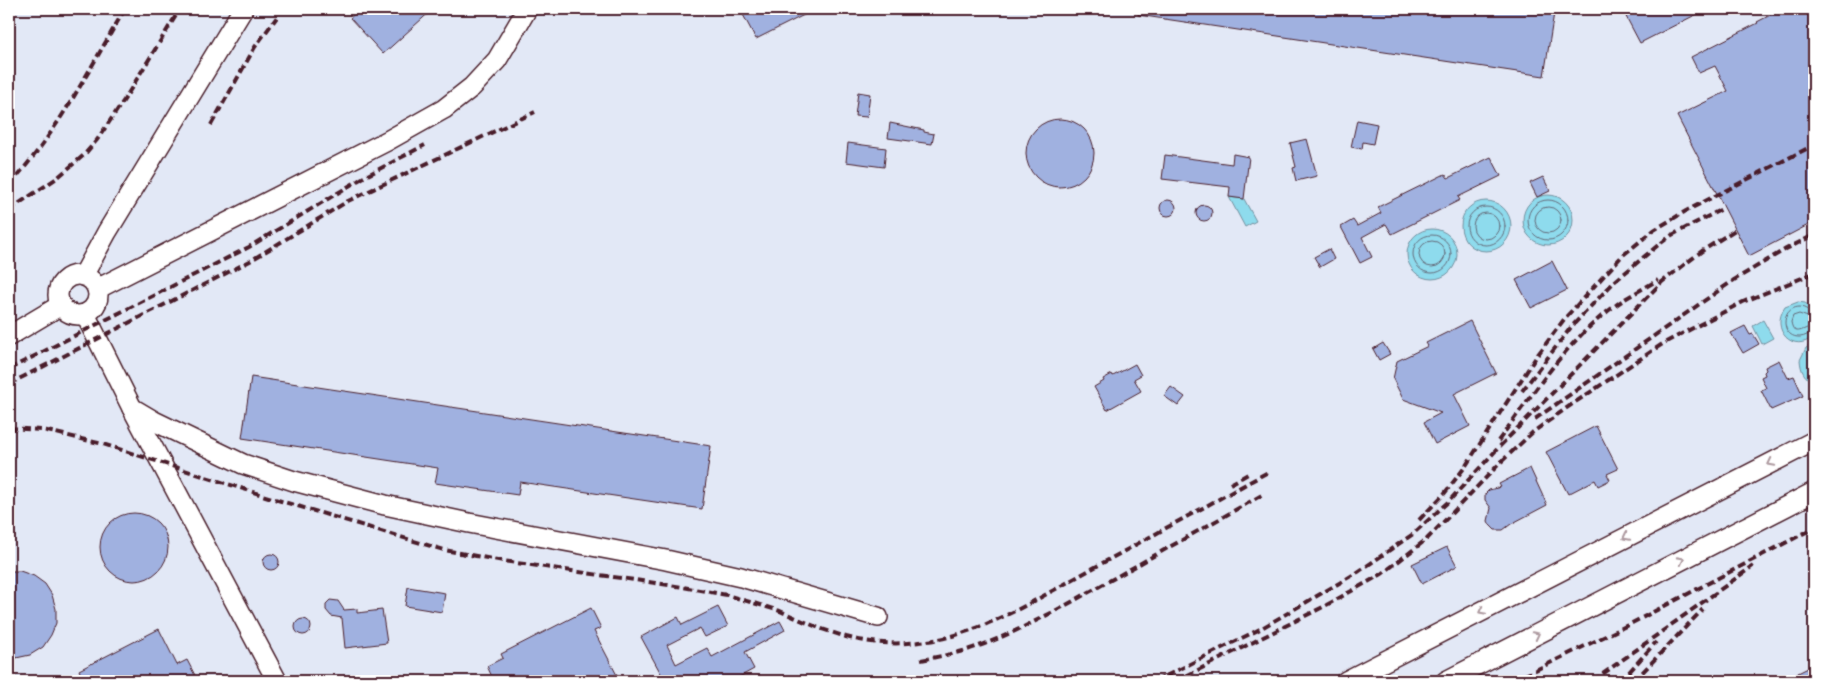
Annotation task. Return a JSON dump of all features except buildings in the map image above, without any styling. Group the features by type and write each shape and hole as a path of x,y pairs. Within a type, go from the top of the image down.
{"lane":[{"path":"243,9 106,232 90,282 98,300 95,306 85,314 71,314 61,305 59,298 61,285 71,277 90,282 387,141 444,109 472,88 496,60 527,9"},
{"path":"9,336 61,305"},
{"path":"85,314 132,408 277,681"},
{"path":"132,408 154,421 244,464 312,486 385,505 469,523 666,560 741,577 878,617"},
{"path":"1346,681 1814,441"},
{"path":"1446,681 1814,492"}],"shaded area":[{"path":"9,9 1814,9 1814,681 9,681"}],"water":[{"path":"1548,195 1557,197 1568,206 1573,220 1571,229 1562,240 1548,245 1539,243 1528,234 1523,220 1525,211 1534,200"},
{"path":"1229,197 1244,199 1256,221 1245,227"},
{"path":"1486,201 1495,203 1506,212 1511,226 1509,235 1500,246 1486,251 1477,249 1466,240 1461,226 1463,217 1472,206"},
{"path":"1432,229 1441,231 1452,240 1457,254 1455,263 1446,274 1432,279 1423,277 1412,268 1407,254 1409,245 1418,234"},
{"path":"1798,302 1805,303 1814,309 1814,336 1799,343 1786,337 1780,324 1785,307"},
{"path":"1763,320 1773,338 1762,344 1753,326"},
{"path":"1814,343 1814,382 1804,374 1800,360 1806,348"}],"railway":[{"path":"9,185 57,123 125,9"},
{"path":"9,210 57,178 84,155 97,140 180,9"},
{"path":"211,125 255,47 277,17"},
{"path":"9,384 250,261 348,201 535,112"},
{"path":"9,369 249,247 364,177 425,145"},
{"path":"1419,520 1444,494 1465,467 1536,357 1565,318 1622,256 1654,230 1686,211 1814,145"},
{"path":"1522,391 1572,326 1614,282 1672,235 1724,208"},
{"path":"1156,681 1260,629 1358,572 1413,534 1449,501 1501,445 1662,282 1702,251 1735,230"},
{"path":"1535,419 1734,280 1786,249 1814,235"},
{"path":"1176,681 1323,607 1382,574 1427,539 1500,463 1533,432 1664,343 1743,302 1814,273"},
{"path":"1498,441 1550,370 1579,337 1617,304 1658,280"},
{"path":"9,428 43,430 103,444 281,501 444,550 503,561 727,595 780,611 819,628 846,637 889,643 919,642 948,637 1011,613 1268,472"},
{"path":"1230,484 1250,473"},
{"path":"921,660 967,650 1019,629 1068,604 1262,495"},
{"path":"1513,681 1632,623 1814,528"},
{"path":"1593,681 1753,566"},
{"path":"1634,681 1703,609"},
{"path":"1621,681 1656,642"}]}
